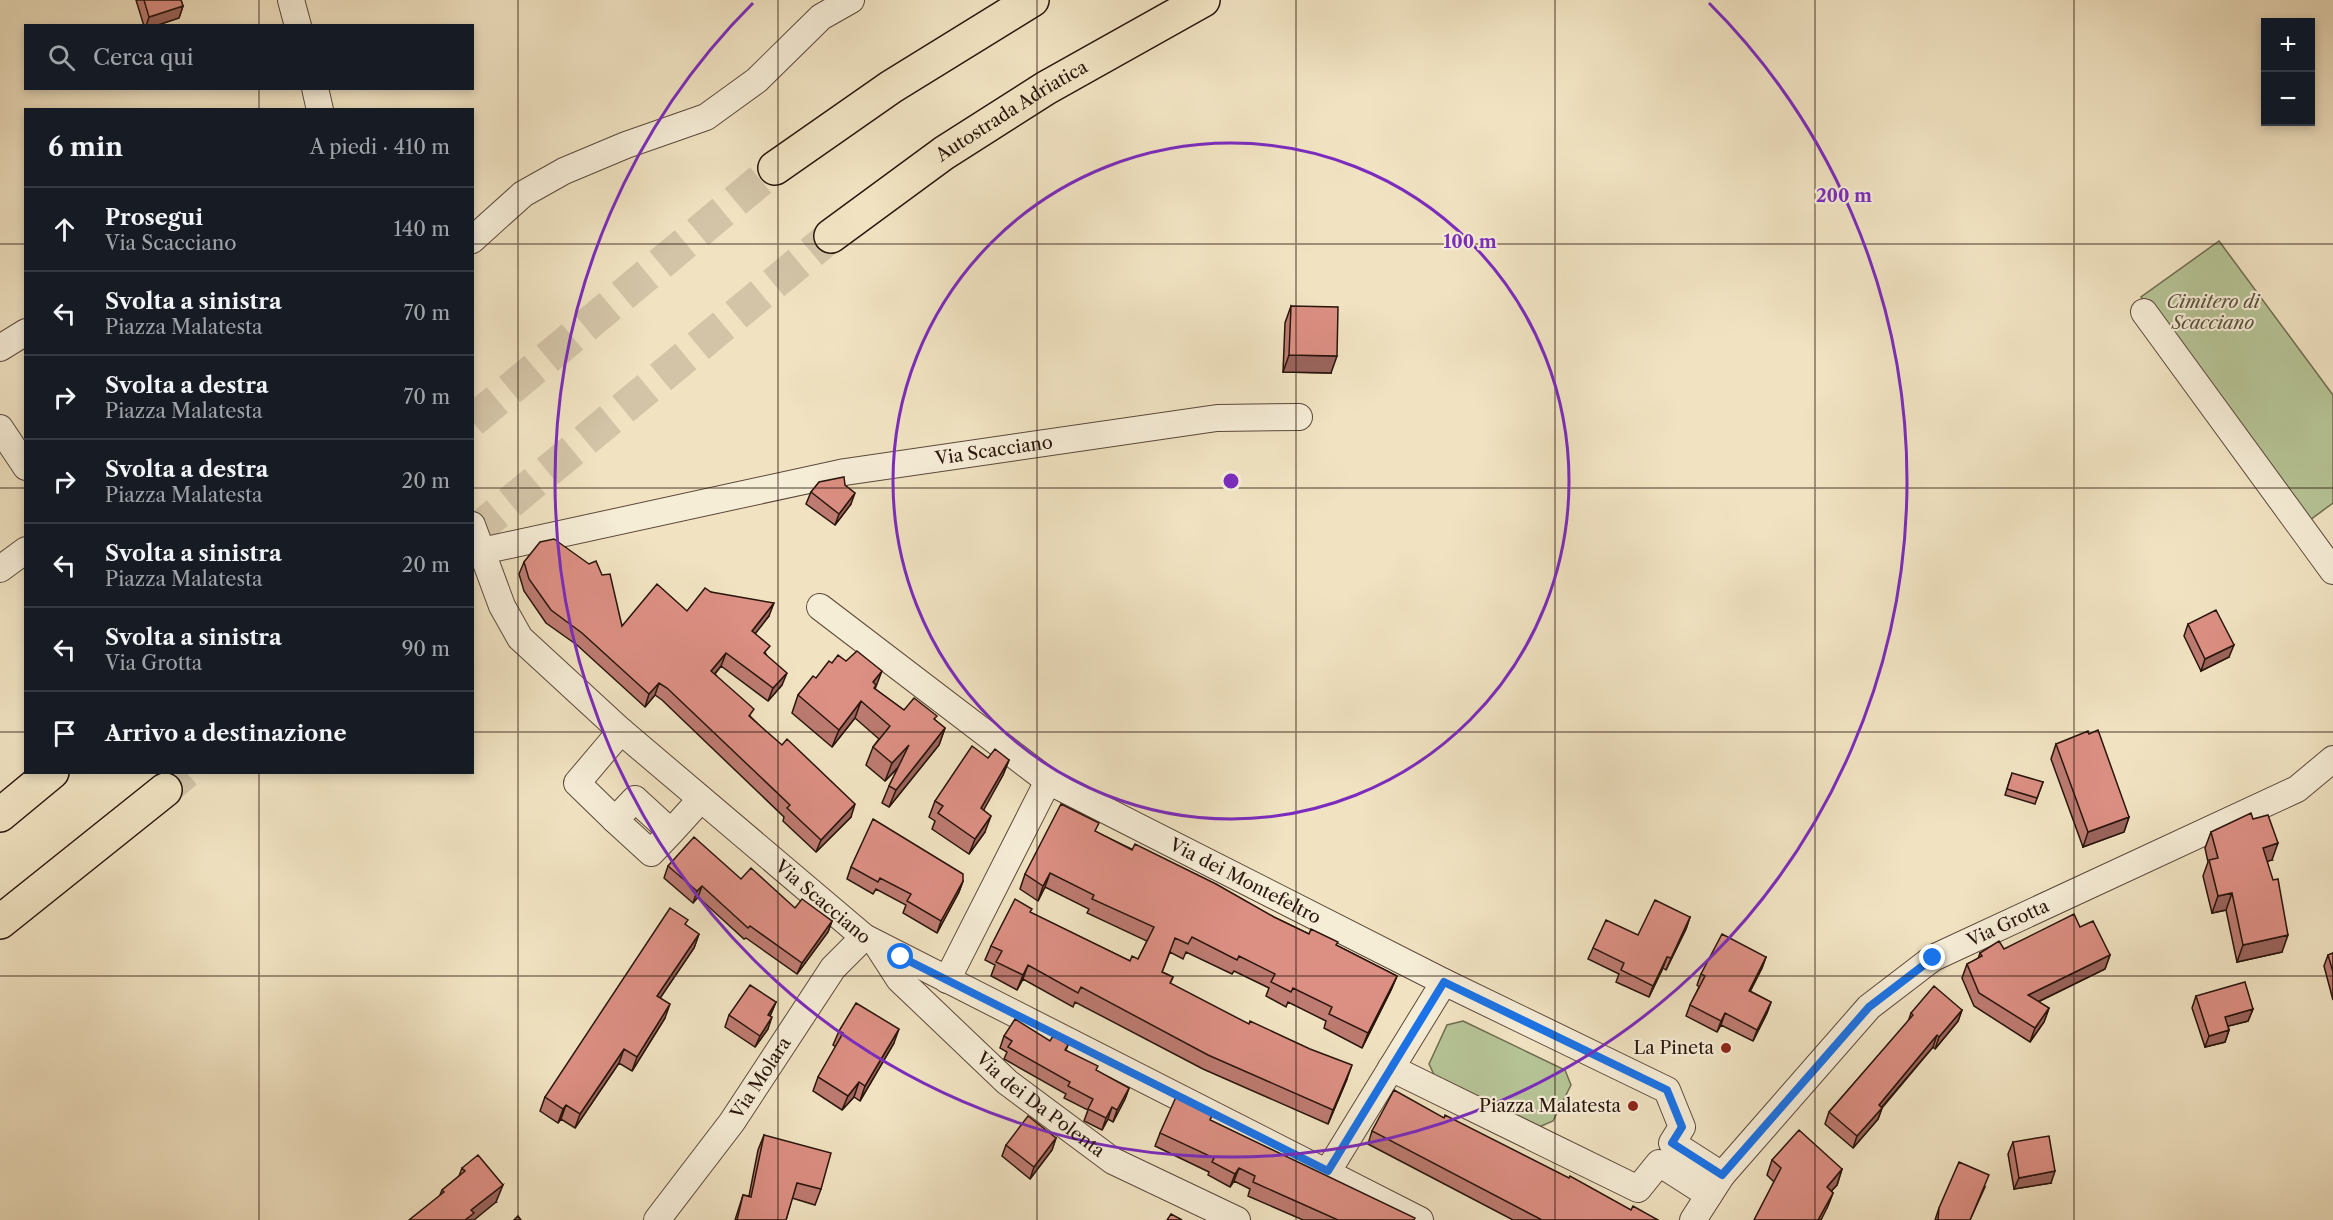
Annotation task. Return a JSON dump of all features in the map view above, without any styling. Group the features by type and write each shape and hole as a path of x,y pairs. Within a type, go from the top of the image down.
{"highway":[{"path":"775,168 891,87 1032,0"},
{"name":"Autostrada Adriatica","path":"831,236 944,153 1046,88 1203,0"},
{"path":"0,815 50,774"},
{"path":"0,922 165,790"}],"street":[{"path":"291,0 297,24"},
{"path":"474,238 523,194 564,171 626,145 706,117 757,80 821,17 851,0"},
{"path":"315,90 320,108"},
{"path":"2144,312 2333,571"},
{"path":"0,348 24,333"},
{"name":"Via Scacciano","path":"482,551 845,472 1217,418 1299,417"},
{"path":"0,428 24,464"},
{"name":"Via Scacciano","path":"474,530 502,606 520,638 621,731 871,941 1328,1171 1420,1220"},
{"path":"0,569 24,551"},
{"name":"Via dei Montefeltro","path":"820,607 1048,781 1444,982"},
{"path":"621,731 577,783 615,820 635,799 671,832 701,799"},
{"name":"Via Grotta","path":"1693,1220 1715,1185 1869,1007 1933,958 2297,789 2333,759"},
{"path":"947,980 1048,781"},
{"name":"Via Molara","path":"657,1220 732,1122 833,968 871,941"},
{"name":"Via dei Da Polenta","path":"871,941 899,979 1007,1082 1113,1161 1237,1220"},
{"path":"1328,1171 1444,982 1667,1090 1682,1127 1672,1143 1715,1185"},
{"path":"1392,1068 1638,1189 1659,1163 1715,1185"}],"green space":[{"name":"Cimitero di Scacciano","path":"2219,241 2333,395 2333,503 2310,520 2141,297"},
{"path":"1463,1021 1565,1070 1571,1085 1553,1121 1537,1128 1437,1081 1429,1064 1447,1025"}],"building":[{"path":"144,0 181,0 183,6 149,17"},
{"path":"1291,306 1338,307 1337,356 1289,355"},
{"path":"844,477 845,485 855,493 839,514 811,492 819,482"},
{"path":"554,539 589,564 596,561 602,575 610,574 622,626 657,584 687,611 705,588 711,592 774,603 752,631 770,646 764,653 787,673 773,688 726,653 711,671 754,709 749,716 782,745 787,739 855,804 821,840 787,808 790,805 667,688 659,683 649,694 582,633 551,610 529,579 524,562 540,542"},
{"path":"2216,610 2234,645 2205,659 2188,624"},
{"path":"857,651 882,671 873,682 876,685 874,688 904,710 914,698 937,716 934,719 945,728 896,790 889,786 909,745 892,763 873,747 890,726 861,701 839,730 798,695 813,676 816,678 829,661 832,663 838,655 846,661"},
{"path":"2098,730 2129,817 2088,832 2056,744 2088,731 2089,734"},
{"path":"972,746 988,758 995,749 1009,760 981,808 991,816 975,839 938,813 943,806 935,801"},
{"path":"2012,773 2043,782 2037,798 2007,789"},
{"path":"1061,804 1099,823 1095,831 1132,850 1135,844 1309,934 1311,929 1338,942 1336,945 1397,976 1368,1033 1329,1014 1332,1007 1293,988 1291,992 1271,982 1275,974 1239,956 1237,960 1192,937 1188,944 1175,938 1162,972 1173,977 1170,983 1249,1024 1250,1021 1310,1049 1352,1065 1333,1110 1208,1055 1081,987 1078,993 1028,965 1023,975 996,962 1002,951 991,946 1015,899 1032,909 1030,912 1130,961 1132,956 1138,959 1154,927 1092,899 1094,895 1050,873 1043,886 1025,874"},
{"path":"2251,813 2253,819 2268,815 2278,843 2263,848 2273,880 2278,879 2288,935 2243,945 2232,893 2218,896 2209,860 2218,858 2211,832"},
{"path":"873,819 963,874 963,881 941,921 907,901 911,894 880,878 878,882 851,867"},
{"path":"694,837 741,879 751,868 795,908 802,899 832,921 802,963 750,926 748,928 702,886 697,891 668,866"},
{"path":"1655,900 1690,917 1671,958 1667,957 1653,986 1621,970 1624,963 1593,948 1606,920 1638,935"},
{"path":"670,908 688,920 685,924 699,934 657,996 670,1004 637,1057 624,1049 580,1114 566,1105 563,1109 545,1097"},
{"path":"2074,914 2080,927 2093,921 2110,955 2028,995 2049,1008 2035,1028 1979,993 1967,964 1982,956 1980,953 1999,941 2004,949"},
{"path":"1722,934 1766,957 1749,991 1771,1002 1757,1030 1725,1013 1721,1021 1690,1005 1705,976 1701,974"},
{"path":"2333,953 2333,972 2328,955"},
{"path":"2245,982 2253,1009 2225,1017 2229,1030 2209,1036 2196,996"},
{"path":"750,985 776,1002 768,1015 772,1017 760,1036 729,1015"},
{"path":"1934,986 1962,1010 1939,1037 1937,1035 1879,1105 1882,1108 1857,1136 1829,1112 1913,1015 1911,1013"},
{"path":"856,1003 899,1029 865,1086 859,1082 848,1096 818,1077 843,1033 839,1031"},
{"path":"1015,1019 1050,1041 1053,1036 1061,1040 1068,1045 1065,1050 1098,1066 1096,1070 1129,1088 1117,1110 1112,1107 1106,1118 1088,1109 1093,1099 1068,1086 1070,1082 1008,1047 1012,1041 1004,1036"},
{"path":"1394,1090 1444,1118 1445,1115 1569,1178 1570,1176 1631,1210 1633,1206 1658,1220 1542,1220 1372,1131"},
{"path":"1176,1097 1212,1115 1210,1120 1415,1218 1414,1220 1338,1220 1253,1182 1255,1176 1239,1168 1235,1174 1212,1162 1214,1158 1160,1133"},
{"path":"1028,1116 1056,1138 1034,1167 1006,1145"},
{"path":"1799,1130 1842,1169 1827,1187 1833,1193 1818,1220 1754,1220 1781,1168 1772,1160"},
{"path":"764,1135 831,1153 821,1189 797,1183 786,1220 737,1220 743,1195 751,1197"},
{"path":"2049,1136 2055,1171 2019,1178 2013,1142"},
{"path":"478,1155 503,1185 471,1210 474,1213 465,1220 409,1220 444,1192 442,1190 465,1171 462,1168"},
{"path":"1959,1162 1989,1175 1970,1220 1938,1220 1939,1208"},
{"path":"1171,1214 1182,1220 1167,1220"}],"tunnel":[{"path":"474,419 775,168"},
{"path":"474,532 831,236"},
{"path":"165,790 184,774"}],"place":[{"name":"La Pineta","path":"1726,1048"},
{"name":"Piazza Malatesta","path":"1633,1106"}],"route":[{"path":"901,957 1328,1171 1444,982 1667,1090 1682,1127 1672,1143 1722,1175 1869,1007 1933,958"}]}
